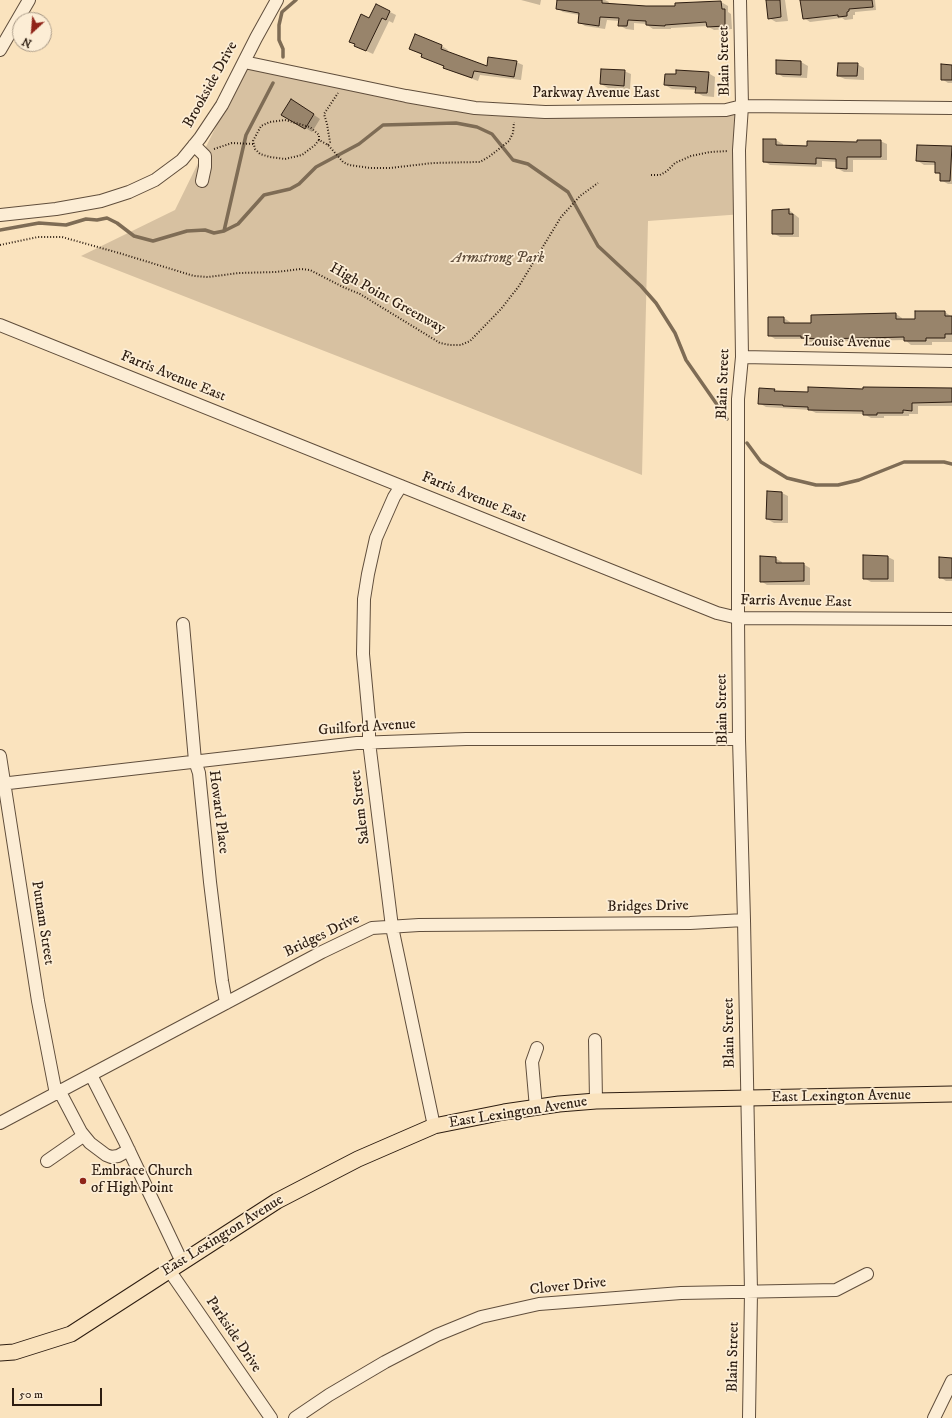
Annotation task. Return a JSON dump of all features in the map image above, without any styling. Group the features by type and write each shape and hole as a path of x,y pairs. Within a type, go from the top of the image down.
{"main road":[{"name":"East Lexington Avenue","path":"0,1353 14,1352 71,1334 277,1201 358,1159 434,1126 504,1112 596,1101 952,1094"}],"street":[{"path":"0,50 29,0"},
{"name":"Brookside Drive","path":"0,215 101,201 129,192 155,180 182,160 200,138 222,104 277,0"},
{"name":"Blain Street","path":"740,0 742,106 739,150 742,357 738,399 738,618 739,739 751,1292 748,1418"},
{"name":"Parkway Avenue East","path":"244,62 344,84 475,108 545,112 726,110 742,106 952,108"},
{"path":"194,145 205,156 205,167 202,181"},
{"name":"Farris Avenue East","path":"0,325 717,613 738,618 952,619"},
{"name":"Louise Avenue","path":"742,357 952,361"},
{"name":"Salem Street","path":"401,486 394,497 376,538 364,599 363,654 369,719 369,742 392,927 434,1126"},
{"name":"Howard Place","path":"183,624 194,761 199,773 210,882 226,1003"},
{"name":"Guilford Avenue","path":"2,784 369,742 466,739 739,739"},
{"name":"Putnam Street","path":"0,756 2,784 38,1001 58,1093 83,1136"},
{"name":"Bridges Drive","path":"0,1123 322,952 372,928 419,925 690,923 744,920"},
{"path":"595,1040 596,1101"},
{"path":"536,1108 532,1062 537,1048"},
{"path":"91,1075 129,1150 182,1262"},
{"path":"47,1161 83,1136 90,1144 111,1157 118,1156 129,1150"},
{"name":"Parkside Drive","path":"169,1270 271,1418"},
{"name":"Clover Drive","path":"295,1418 329,1395 385,1362 437,1335 482,1318 538,1304 681,1293 836,1290 867,1274"},
{"path":"934,1418 952,1382"}],"path":[{"path":"328,145 330,142 324,114 344,84"},
{"path":"319,140 328,145 343,162 349,165 370,168 390,168 432,163 480,162 509,141 513,133 515,110"},
{"path":"285,120 298,122 310,127 318,134 319,140 316,145 302,155 285,159 260,154 253,145 253,141 261,126 270,122 285,120"},
{"path":"205,156 211,150 224,145 238,143 253,145"},
{"path":"652,175 660,175 667,171 675,163 691,156 710,152 739,150"},
{"name":"High Point Greenway","path":"0,245 38,237 62,237 194,276 276,272 301,269 310,270 360,294 440,343 461,345 470,341 501,309 519,286 561,217 580,196 598,183"}],"green space":[{"name":"Armstrong Park","path":"244,62 475,108 742,106 743,214 648,221 642,475 81,256 175,210 230,98"}],"building":[{"path":"557,0 602,0 602,3 646,6 675,6 675,3 721,1 722,9 725,9 725,26 707,27 706,22 665,26 646,25 646,21 628,20 627,26 618,26 619,18 600,17 599,26 578,23 579,13 556,9"},
{"path":"766,0 780,0 781,17 768,19"},
{"path":"800,0 872,0 873,7 849,9 847,16 838,17 838,15 803,19"},
{"path":"376,4 390,11 386,20 382,18 366,51 349,42 361,14 369,18"},
{"path":"415,34 442,45 441,49 487,66 488,57 517,61 514,77 474,71 472,78 443,68 444,66 421,57 422,54 409,49"},
{"path":"776,60 801,61 801,75 776,74"},
{"path":"838,63 858,63 857,76 837,76"},
{"path":"941,64 952,65 952,80 941,80"},
{"path":"601,69 625,70 624,86 600,84"},
{"path":"676,70 709,72 707,93 695,93 696,87 664,85 665,74 676,74"},
{"path":"291,99 314,114 305,129 281,115"},
{"path":"763,139 776,139 776,145 807,146 807,141 857,142 857,140 881,140 881,157 847,157 847,169 836,168 836,159 816,158 816,164 763,162"},
{"path":"917,145 952,146 950,181 940,181 940,173 935,173 935,162 916,161"},
{"path":"789,209 789,214 793,214 793,234 772,234 772,210"},
{"path":"915,311 945,311 945,316 952,316 952,334 945,334 945,338 926,338 926,341 904,341 904,337 820,339 801,338 801,336 768,336 768,317 784,317 784,323 811,323 811,315 896,313 896,319 915,319"},
{"path":"808,387 863,389 863,387 952,388 952,402 912,403 912,411 903,410 903,413 877,413 877,415 863,415 863,411 808,410 808,407 758,404 759,388 775,389 774,391 808,392"},
{"path":"767,491 782,492 782,520 766,519"},
{"path":"863,555 888,556 888,579 863,579"},
{"path":"760,556 776,557 776,563 804,563 804,581 760,582"},
{"path":"939,557 952,558 952,578 939,578"}],"waterway":[{"path":"283,57 283,49 279,40 279,25 282,12 296,0"},
{"path":"224,231 246,135 273,83"},
{"path":"0,230 39,223 66,225 86,219 97,220 107,218 117,223 134,236 153,241 187,231 205,230 214,233 224,231 238,224 264,195 290,189 299,184 316,167 359,144 383,125 456,123 477,127 492,134 513,160 528,164 568,192 598,246 641,286 656,303 675,333 686,360 727,419"},
{"path":"747,443 761,462 787,478 816,485 838,485 859,480 904,462 944,462 952,464"}],"place":[{"name":"Embrace Church of High Point","path":"83,1181"}]}
